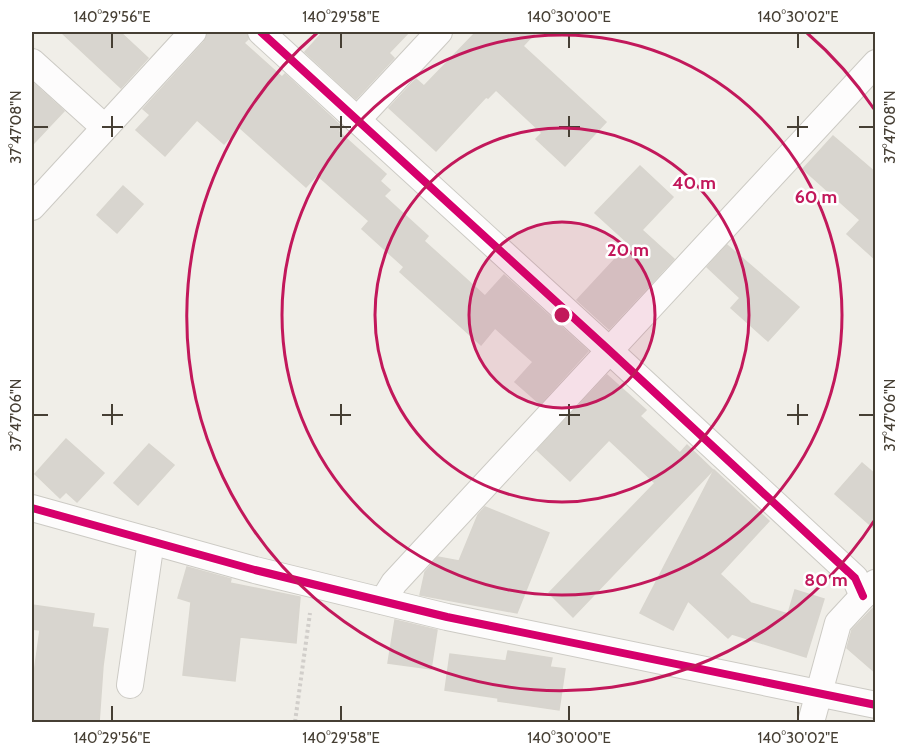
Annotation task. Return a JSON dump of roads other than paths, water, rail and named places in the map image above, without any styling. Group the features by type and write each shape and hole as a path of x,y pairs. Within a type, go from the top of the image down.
{"street":[{"path":"32,207 193,32"},
{"path":"261,32 869,589 838,623 811,723"},
{"path":"357,120 439,32"},
{"path":"32,62 104,127"},
{"path":"383,601 394,584 876,63"},
{"path":"32,508 151,542 447,617 876,705"},
{"path":"130,685 151,542"}]}
